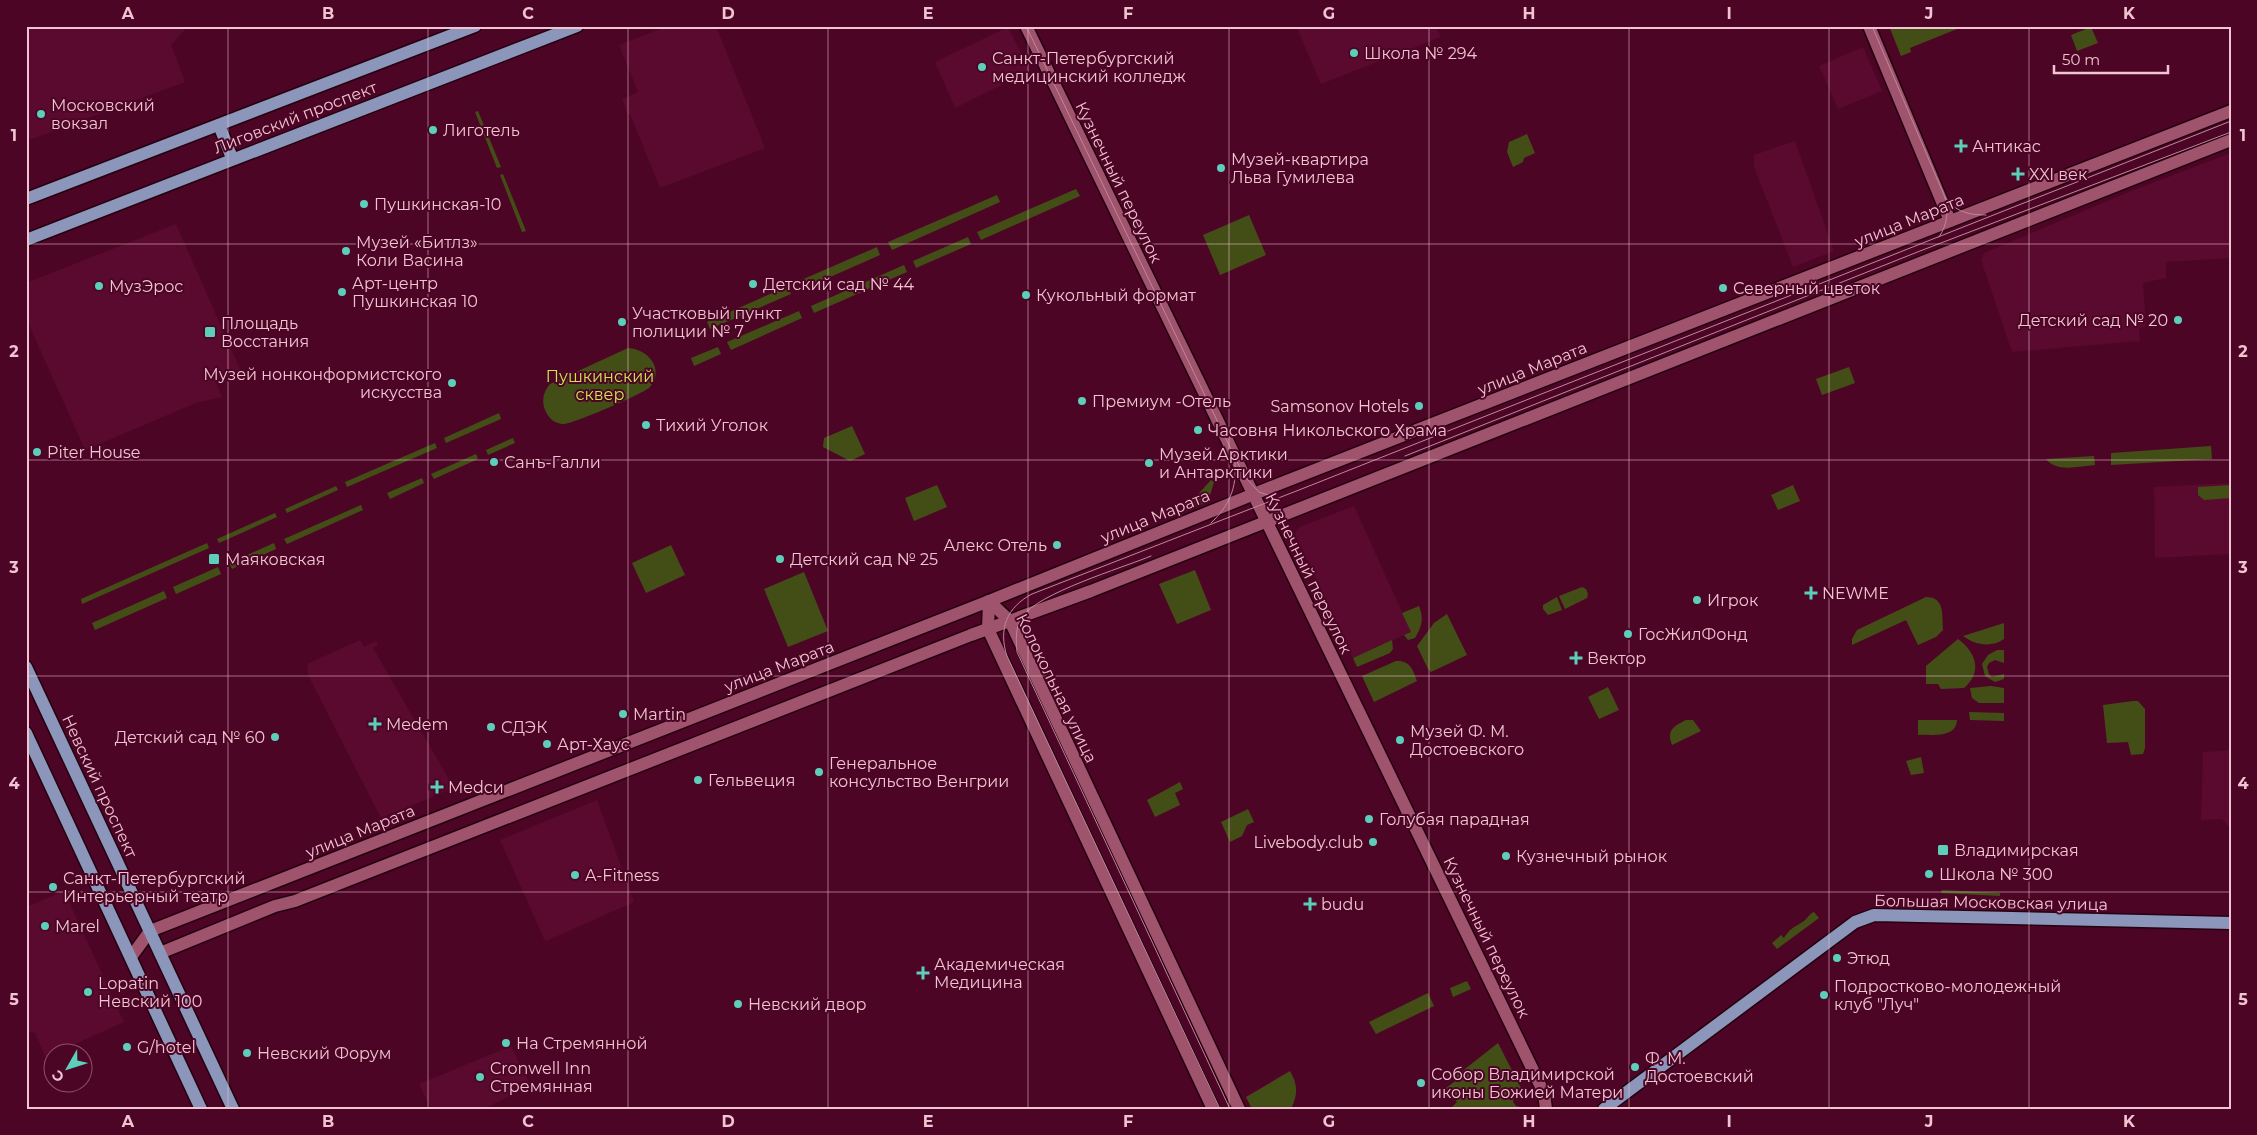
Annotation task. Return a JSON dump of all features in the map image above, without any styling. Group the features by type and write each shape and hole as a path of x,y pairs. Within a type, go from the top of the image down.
{"main road":[{"name":"Лиговский проспект","path":"26,199 475,26"},
{"name":"Лиговский проспект","path":"26,240 232,158 577,26"},
{"path":"219,125 232,158"},
{"name":"Невский проспект","path":"26,667 233,1109"},
{"path":"26,733 201,1109"},
{"name":"Большая Московская улица","path":"1604,1109 1791,968 1866,916 2231,924"}],"street":[{"name":"Кузнечный переулок","path":"1026,26 1544,1093 1546,1109"},
{"path":"1869,26 1950,221"},
{"name":"улица Марата","path":"150,931 2231,111"},
{"path":"160,953 275,906 295,901 1266,521 2231,140"},
{"name":"Колокольная улица","path":"988,601 1010,621 1239,1109"},
{"name":"Колокольная улица","path":"988,601 988,630 1213,1109"},
{"path":"131,957 150,931"}],"shaded area":[{"path":"26,26 188,26 171,45 185,82 32,139 26,138"},
{"path":"668,26 716,26 765,148 660,188 622,99 638,92 619,45"},
{"name":"Школа № 294","path":"1296,26 1436,26 1441,37 1321,84"},
{"name":"Санкт-Петербургский медицинский колледж","path":"1008,27 1030,71 955,108 935,62"},
{"path":"1863,47 1882,91 1838,109 1819,66"},
{"path":"1795,141 1834,251 1793,267 1754,167 1754,155"},
{"path":"2231,153 2231,258 2166,262 2166,278 2143,283 2146,326 2139,328 2140,341 2012,352 1981,260 1984,253 2131,191"},
{"path":"176,224 240,369 215,381 222,397 196,403 85,450 26,318 26,283"},
{"path":"2231,483 2231,554 2155,558 2154,487"},
{"path":"1354,506 1411,632 1353,658 1295,534 1299,527"},
{"name":"Medem","path":"360,640 364,647 376,641 378,645 373,648 454,788 381,818 308,675 307,664"},
{"path":"2231,750 2231,829 2222,819 2201,820 2203,752"},
{"path":"597,800 634,902 546,941 500,840"},
{"path":"64,891 124,1022 80,1042 42,1042 42,1049 35,1033 26,1032 26,907"},
{"name":"Cronwell Inn Стремянная","path":"511,1046 531,1086 483,1109 431,1109 419,1084"}],"green space":[{"path":"1889,26 1956,26 1957,29 1910,48 1911,52 1901,56"},
{"path":"2091,27 2098,43 2077,51 2071,35"},
{"path":"478,111 501,167 497,168 475,112"},
{"path":"1527,134 1535,153 1524,158 1523,162 1513,167 1507,152 1509,142"},
{"path":"503,174 526,231 522,232 500,175"},
{"path":"1076,189 1080,196 981,240 977,232"},
{"path":"997,195 1000,202 892,250 888,242"},
{"path":"1249,215 1266,255 1220,275 1203,235"},
{"path":"968,237 971,244 916,268 913,261"},
{"path":"877,247 880,255 803,289 799,281"},
{"path":"904,265 907,272 814,313 811,306"},
{"path":"788,286 791,294 710,329 707,322"},
{"path":"799,311 802,318 731,350 727,342"},
{"path":"718,347 721,354 694,366 691,358"},
{"name":"Пушкинский сквер","path":"628,348 642,352 652,361 656,373 650,387 622,402 569,423 558,423 547,415 543,401 544,394 550,384"},
{"path":"1849,367 1855,383 1822,395 1816,379"},
{"path":"499,413 501,419 446,443 444,438"},
{"path":"852,426 865,454 850,461 823,447 824,438"},
{"path":"513,438 515,443 488,455 486,450"},
{"path":"435,443 437,448 347,487 345,482"},
{"path":"2211,446 2212,459 2111,465 2111,453"},
{"path":"476,454 478,459 434,479 431,474"},
{"path":"2094,456 2095,465 2075,467 2056,466 2046,459"},
{"path":"422,478 424,483 390,499 387,493"},
{"path":"1211,480 1214,482 1208,502 1181,513"},
{"path":"937,485 947,507 914,521 905,498"},
{"path":"1793,485 1800,501 1778,510 1771,495"},
{"path":"2231,485 2231,498 2204,500 2198,495 2198,487"},
{"path":"336,486 338,490 287,513 285,509"},
{"path":"361,505 363,510 287,544 284,539"},
{"path":"275,513 277,517 219,543 217,539"},
{"path":"207,543 209,548 82,604 81,599"},
{"path":"274,543 276,549 232,569 229,563"},
{"path":"671,545 685,575 646,593 632,563"},
{"path":"218,567 221,574 176,594 173,587"},
{"path":"1195,570 1211,610 1177,624 1159,584"},
{"path":"804,572 828,631 788,647 764,589"},
{"path":"1582,587 1586,589 1587,598 1565,609 1559,596"},
{"path":"164,591 167,598 95,630 92,623"},
{"path":"1557,597 1562,610 1548,615 1543,609 1543,605"},
{"path":"1926,597 1937,600 1941,608 1943,630 1936,637 1918,645 1906,620 1852,645 1852,639 1857,630"},
{"path":"1419,606 1422,619 1421,626 1415,638 1408,640 1404,635 1411,632 1402,613"},
{"path":"1447,614 1467,655 1431,672 1417,646 1434,623"},
{"path":"2004,623 2004,639 1994,644 1973,642 1963,636"},
{"path":"1958,639 1969,650 1975,662 1974,675 1970,682 1964,688 1941,689 1938,684 1926,684 1926,666"},
{"path":"1392,640 1393,649 1390,653 1357,667 1353,658"},
{"path":"1997,650 2004,650 2004,663 1995,660 1989,663 1987,667 1992,677 2004,674 2004,679 1995,682 1985,676 1982,664 1988,655"},
{"path":"1396,661 1408,664 1417,681 1374,702 1362,676"},
{"path":"1991,686 2004,688 2004,703 1979,703 1972,698 1970,688"},
{"path":"1608,687 1619,710 1599,719 1588,697"},
{"path":"2138,701 2145,709 2145,748 2143,754 2131,755 2128,742 2107,743 2103,705"},
{"path":"1969,712 2004,713 2004,721 1970,720"},
{"path":"1686,720 1693,720 1701,731 1672,745 1670,736 1672,729"},
{"path":"1918,720 1957,720 1956,726 1948,733 1918,735"},
{"path":"1921,757 1924,773 1911,775 1906,761"},
{"path":"1180,782 1183,789 1175,793 1180,805 1155,817 1147,800"},
{"path":"1248,809 1254,822 1247,825 1242,836 1230,842 1221,822"},
{"path":"1942,890 2000,893 2000,896 1941,893"},
{"path":"1814,912 1819,918 1777,949 1772,943 1781,935 1784,938"},
{"path":"1467,981 1471,989 1453,997 1450,988"},
{"path":"1428,993 1434,1006 1376,1034 1369,1022"},
{"path":"1498,1043 1524,1094 1519,1093 1514,1097 1513,1102 1516,1106 1521,1107 1450,1109 1457,1102 1446,1088 1458,1079 1456,1076"},
{"path":"1290,1071 1295,1081 1296,1090 1291,1109 1252,1109 1246,1097"}],"tram line":[{"path":"1026,26 1244,476 1259,492 1279,499"},
{"path":"1872,26 1944,195 1947,216 1939,237"},
{"path":"1220,1109 1007,656 1004,646 1004,628 1016,605 1032,594 2231,121"},
{"path":"1405,456 1920,251 2231,132"},
{"path":"1945,197 1953,206 1963,212 1986,215"},
{"path":"1211,523 1223,510 1230,496 1235,481 1235,463"},
{"path":"1151,556 1062,590 1031,608 1022,617 1018,625 1017,652 1230,1109"}],"place":[{"name":"Школа № 294","path":"1354,53"},
{"name":"Санкт-Петербургский медицинский колледж","path":"982,67"},
{"name":"Московский вокзал","path":"41,114"},
{"name":"Лиготель","path":"433,130"},
{"name":"Антикас","path":"1961,146"},
{"name":"Музей-квартира Льва Гумилева","path":"1221,168"},
{"name":"XXI век","path":"2018,174"},
{"name":"Пушкинская-10","path":"364,204"},
{"name":"Музей «Битлз» Коли Васина","path":"346,251"},
{"name":"Детский сад № 44","path":"753,284"},
{"name":"МузЭрос","path":"99,286"},
{"name":"Северный цветок","path":"1723,288"},
{"name":"Арт-центр Пушкинская 10","path":"342,292"},
{"name":"Кукольный формат","path":"1026,295"},
{"name":"Детский сад № 20","path":"2178,320"},
{"name":"Участковый пункт полиции № 7","path":"622,322"},
{"name":"Площадь Восстания","path":"210,332"},
{"name":"Музей нонконформистского искусства","path":"452,383"},
{"name":"Премиум -Отель","path":"1082,401"},
{"name":"Samsonov Hotels","path":"1419,406"},
{"name":"Тихий Уголок","path":"646,425"},
{"name":"Часовня Никольского Храма","path":"1198,430"},
{"name":"Piter House","path":"37,452"},
{"name":"Санъ-Галли","path":"494,462"},
{"name":"Музей Арктики и Антарктики","path":"1149,463"},
{"name":"Алекс Отель","path":"1057,545"},
{"name":"Маяковская","path":"214,559"},
{"name":"Детский сад № 25","path":"780,559"},
{"name":"NEWME","path":"1811,593"},
{"name":"Игрок","path":"1697,600"},
{"name":"ГосЖилФонд","path":"1628,634"},
{"name":"Вектор","path":"1576,658"},
{"name":"Martin","path":"623,714"},
{"name":"Medem","path":"375,724"},
{"name":"СДЭК","path":"491,727"},
{"name":"Детский сад № 60","path":"275,737"},
{"name":"Музей Ф. М. Достоевского","path":"1400,740"},
{"name":"Арт-Хаус","path":"547,744"},
{"name":"Генеральное консульство Венгрии","path":"819,772"},
{"name":"Гельвеция","path":"698,780"},
{"name":"Medси","path":"437,787"},
{"name":"Голубая парадная","path":"1369,819"},
{"name":"Livebody.club","path":"1373,842"},
{"name":"Владимирская","path":"1943,850"},
{"name":"Кузнечный рынок","path":"1506,856"},
{"name":"Школа № 300","path":"1929,874"},
{"name":"A-Fitness","path":"575,875"},
{"name":"Санкт-Петербургский Интерьерный театр","path":"53,887"},
{"name":"budu","path":"1310,904"},
{"name":"Marel","path":"45,926"},
{"name":"Этюд","path":"1837,958"},
{"name":"Академическая Медицина","path":"923,973"},
{"name":"Lopatin Невский 100","path":"88,992"},
{"name":"Подростково-молодежный клуб \"Луч\"","path":"1824,995"},
{"name":"Невский двор","path":"738,1004"},
{"name":"На Стремянной","path":"506,1043"},
{"name":"G/hotel","path":"127,1047"},
{"name":"Невский Форум","path":"247,1053"},
{"name":"Ф. М. Достоевский","path":"1635,1067"},
{"name":"Cronwell Inn Стремянная","path":"480,1077"},
{"name":"Собор Владимирской иконы Божией Матери","path":"1421,1083"}]}
